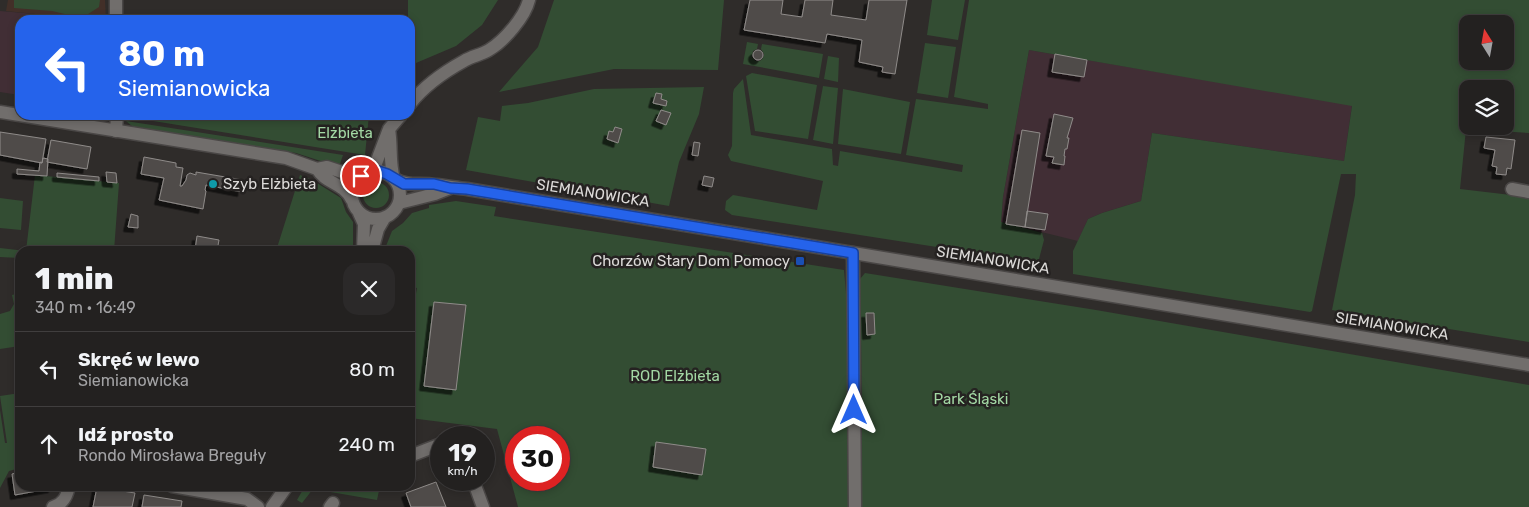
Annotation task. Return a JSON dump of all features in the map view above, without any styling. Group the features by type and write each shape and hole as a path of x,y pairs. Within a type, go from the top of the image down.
{"street":[{"path":"116,0 116,15"},
{"path":"415,98 421,91 464,60 489,50 515,26 529,0"},
{"path":"0,112 15,114"},
{"path":"49,120 286,158 318,168 327,167 351,175 382,172 394,179"},
{"path":"116,131 117,120"},
{"path":"352,200 353,187 358,179 369,172 389,129 397,120"},
{"path":"373,246 378,229 385,218 394,212 399,203 399,190 392,169 392,142 389,129"},
{"path":"318,168 321,175 345,189 360,213 364,224 363,246"},
{"name":"SIEMIANOWICKA","path":"394,179 404,184 434,184 450,188 467,189 1529,366"},
{"name":"SIEMIANOWICKA","path":"399,203 435,194 450,188"},
{"path":"1512,189 1529,192"},
{"path":"360,213 372,219 385,218"},
{"path":"853,253 855,507"},
{"path":"415,454 430,448"},
{"path":"52,507 64,500 67,491"},
{"path":"201,491 247,499 258,507"},
{"path":"272,507 283,491"},
{"path":"477,491 483,507"}],"shaded area":[{"path":"8,0 105,0 106,15 35,15 6,11"},
{"path":"0,11 36,14 15,15 15,94 0,92"},
{"path":"1029,50 1352,105 1344,161 1152,133 1141,201 1088,219 1078,241 1001,222 1003,197"}],"green space":[{"path":"14,0 100,0 99,7 87,15 69,15 52,11 14,8"},
{"path":"408,0 498,0 482,25 456,46 416,63 415,15 408,15"},
{"path":"554,0 724,0 718,70 614,69 499,92 538,47"},
{"path":"932,0 965,0 958,40 927,35"},
{"path":"969,0 1529,0 1529,133 1514,132 1514,80 1459,80 1459,135 1465,135 1460,189 1529,197 1529,342 1332,310 1355,195 1356,174 1341,174 1312,311 1310,312 1073,274 1073,251 1088,219 1141,201 1152,133 1344,161 1352,106 1029,50 1003,197 1001,222 1042,233 1044,240 1039,259 1033,262 732,215 725,210 726,201 733,195 817,210 823,181 731,161 728,155 732,146 733,93 734,89 743,79 751,135 832,149 833,165 838,166 840,151 962,172 963,165 906,155 916,99 988,109 988,104 954,97"},
{"path":"747,42 758,44 757,49 753,51 752,57 755,61 760,61 763,58 762,44 823,54 819,78 743,64"},
{"path":"925,43 956,47 948,98 917,93"},
{"path":"828,56 839,58 838,82 824,79"},
{"path":"752,73 817,85 808,139 755,131 746,76"},
{"path":"823,86 838,88 833,144 813,140"},
{"path":"704,87 699,114 679,162 669,206 466,170 478,117 500,121 502,106 528,103 594,89"},
{"path":"843,89 910,102 901,154 838,144"},
{"name":"Elżbieta","path":"147,120 368,120 365,155"},
{"path":"126,121 343,155 340,164 337,163 336,166 296,153 146,129 132,126"},
{"path":"35,175 119,183 114,246 27,246"},
{"path":"300,175 312,180 341,198 346,212 353,222 353,246 278,246"},
{"path":"376,182 385,186 389,195 385,204 376,208 367,204 363,195 367,186"},
{"path":"0,198 23,201 21,230 0,228"},
{"name":"ROD Elżbieta","path":"456,201 496,207 494,216 844,270 848,317 848,507 518,507 514,491 570,491 570,426 505,426 505,459 495,426 473,426 415,419 415,299 417,288 415,288 415,246 386,246 392,231 412,213 429,208 429,205"},
{"path":"0,248 15,250 15,258 0,257"},
{"name":"Park Śląski","path":"865,273 1096,310 1529,385 1529,507 862,507 860,279"},
{"path":"15,294 15,347 0,349 0,314 10,311 14,304 12,295"},
{"path":"15,394 15,469 9,471 0,488 0,410 5,443 7,443 0,396"},
{"path":"302,491 311,491 302,503 297,500"},
{"path":"325,491 379,491 377,500"}],"building":[{"path":"750,0 783,0 781,14 802,17 805,0 833,0 831,15 866,20 869,0 907,0 895,74 882,72 883,67 859,62 862,40 827,34 825,43 744,30"},
{"path":"756,50 760,50 763,55 762,59 756,60 753,57 753,53"},
{"path":"1055,54 1087,60 1084,77 1052,72"},
{"path":"656,93 662,94 661,99 667,101 666,106 653,103"},
{"path":"661,110 671,113 666,125 656,121"},
{"path":"1054,114 1073,118 1067,138 1069,138 1067,149 1065,149 1064,165 1052,163 1054,157 1046,156"},
{"path":"615,127 622,129 618,143 607,139 609,131 613,132"},
{"path":"1022,130 1040,133 1025,227 1006,224"},
{"path":"0,132 46,139 42,163 0,155"},
{"path":"1486,137 1515,140 1511,169 1507,168 1506,175 1496,174 1497,167 1492,166 1495,150 1484,148"},
{"path":"51,140 91,147 87,169 47,162"},
{"path":"694,142 700,143 698,156 692,155"},
{"name":"Szyb Elżbieta","path":"144,157 176,163 176,167 183,168 180,186 186,180 187,175 190,173 196,175 196,172 243,180 242,192 206,185 203,209 159,200 164,178 141,174"},
{"path":"43,158 48,159 47,176 17,174 17,169 39,171 40,162 42,163"},
{"path":"106,172 116,173 117,183 107,182"},
{"path":"57,173 99,177 99,181 57,177"},
{"path":"704,176 714,178 712,187 702,185"},
{"path":"1027,211 1048,214 1045,230 1025,227"},
{"path":"131,214 138,216 138,228 128,227"},
{"path":"197,236 219,240 218,246 196,246"},
{"path":"434,302 466,305 456,390 424,386"},
{"path":"866,313 874,313 875,334 867,335"},
{"path":"656,442 706,449 702,475 653,467"},
{"path":"15,473 15,491 37,491 15,495 12,474"},
{"path":"430,484 430,491 440,491 446,507 411,507 406,493"},
{"path":"96,491 135,493 132,507 93,507"},
{"path":"144,495 182,501 181,507 142,507"}],"place":[{"name":"Szyb Elżbieta","path":"213,184"},
{"name":"Chorzów Stary Dom Pomocy","path":"800,261"}],"route":[{"path":"361,176 369,172 378,171 404,184 434,184 450,188 467,189 853,253 854,410"}]}
